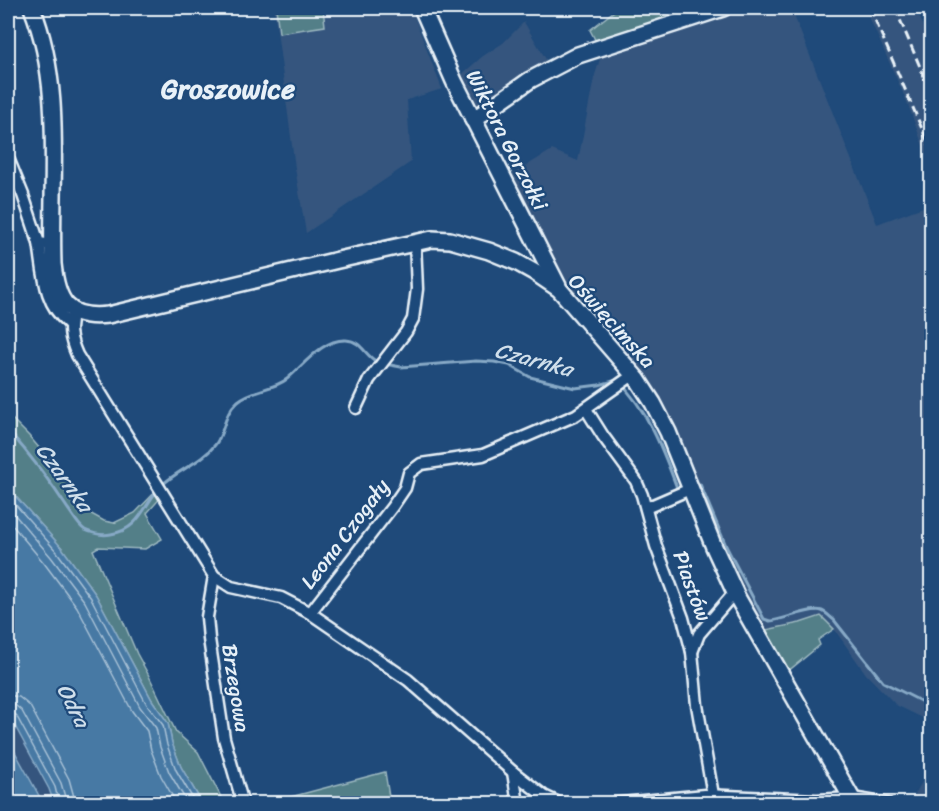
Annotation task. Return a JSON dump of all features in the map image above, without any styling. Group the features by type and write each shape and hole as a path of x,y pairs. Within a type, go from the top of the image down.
{"main road":[{"path":"32,8 44,40 51,95 45,243 56,285 69,313"},
{"name":"Wiktora Gorzołki","path":"422,8 473,120 559,289"},
{"path":"473,120 536,77 578,56 723,8"},
{"name":"Oświęcimska","path":"69,313 91,316 108,315 432,239 450,240 506,257 534,272 559,289 633,375 659,413 735,592 853,801"},
{"path":"506,257 528,252 535,242"}],"street":[{"path":"927,8 932,18"},
{"path":"8,158 45,243"},
{"path":"356,408 369,380 406,332 413,319 416,306 417,275 415,242"},
{"path":"69,313 71,341 77,355 214,576 231,587 281,598 310,613 408,680 513,772 544,796 561,804"},
{"name":"Leona Czogały","path":"310,613 402,494 413,469 421,464 483,455 576,415 633,375"},
{"name":"Piastów","path":"586,409 636,481 656,546 683,618 692,652 713,795"},
{"path":"646,508 688,485"},
{"name":"Brzegowa","path":"214,576 207,617 208,639 224,738 243,804"},
{"path":"692,652 699,634 735,592"},
{"path":"513,772 518,804"},
{"path":"618,803 675,796 713,795 888,804"}],"shaded area":[{"path":"274,8 359,8 361,14 383,8 411,8 442,89 407,100 411,162 306,233 295,168"},
{"path":"723,8 791,8 877,224 931,204 931,722 896,705 866,674 834,629 821,616 756,632 664,423 572,305 503,180 552,150 578,161 594,78 600,59 599,47"},
{"path":"865,8 916,8 931,45 931,168 907,102"},
{"path":"524,22 553,67 473,120 454,81 483,56 503,43"},
{"path":"8,713 49,789 54,803 43,803 8,739"},
{"path":"931,766 931,803 910,803"}],"green space":[{"path":"276,8 323,8 325,26 279,33"},
{"path":"618,8 723,8 599,47 590,30"},
{"path":"8,415 69,483 84,510 104,521 114,523 135,513 160,487 164,494 147,513 162,539 145,549 98,547 93,550 137,654 176,732 198,752 224,803 202,803 181,767 172,743 168,723 152,700 96,595 62,548 8,488"},
{"path":"821,616 834,629 818,640 820,645 782,676 756,632"},
{"path":"385,772 390,803 268,803"}],"water":[{"name":"Odra","path":"8,488 62,548 96,595 152,700 168,723 172,743 181,767 202,803 54,803 49,789 8,713"},
{"path":"8,739 43,803 8,803"}],"waterway":[{"name":"Czarnka","path":"8,430 40,468 80,526 95,534 111,534 135,522 161,486 196,462 215,445 229,412 244,397 281,383 321,348 337,341 346,340 356,343 378,362"},
{"name":"Czarnka","path":"385,364 401,367 476,361 494,362 509,365 530,377 575,388 617,380 628,391 645,416 660,445 677,488 682,488"},
{"name":"Czarnka","path":"694,485 700,484 727,548 764,619 776,620 817,610 824,612 834,620 883,682 932,707"}],"railway":[{"path":"870,8 932,152"},
{"path":"895,8 932,95"}],"district":[{"name":"Groszowice","path":"228,89"}]}
